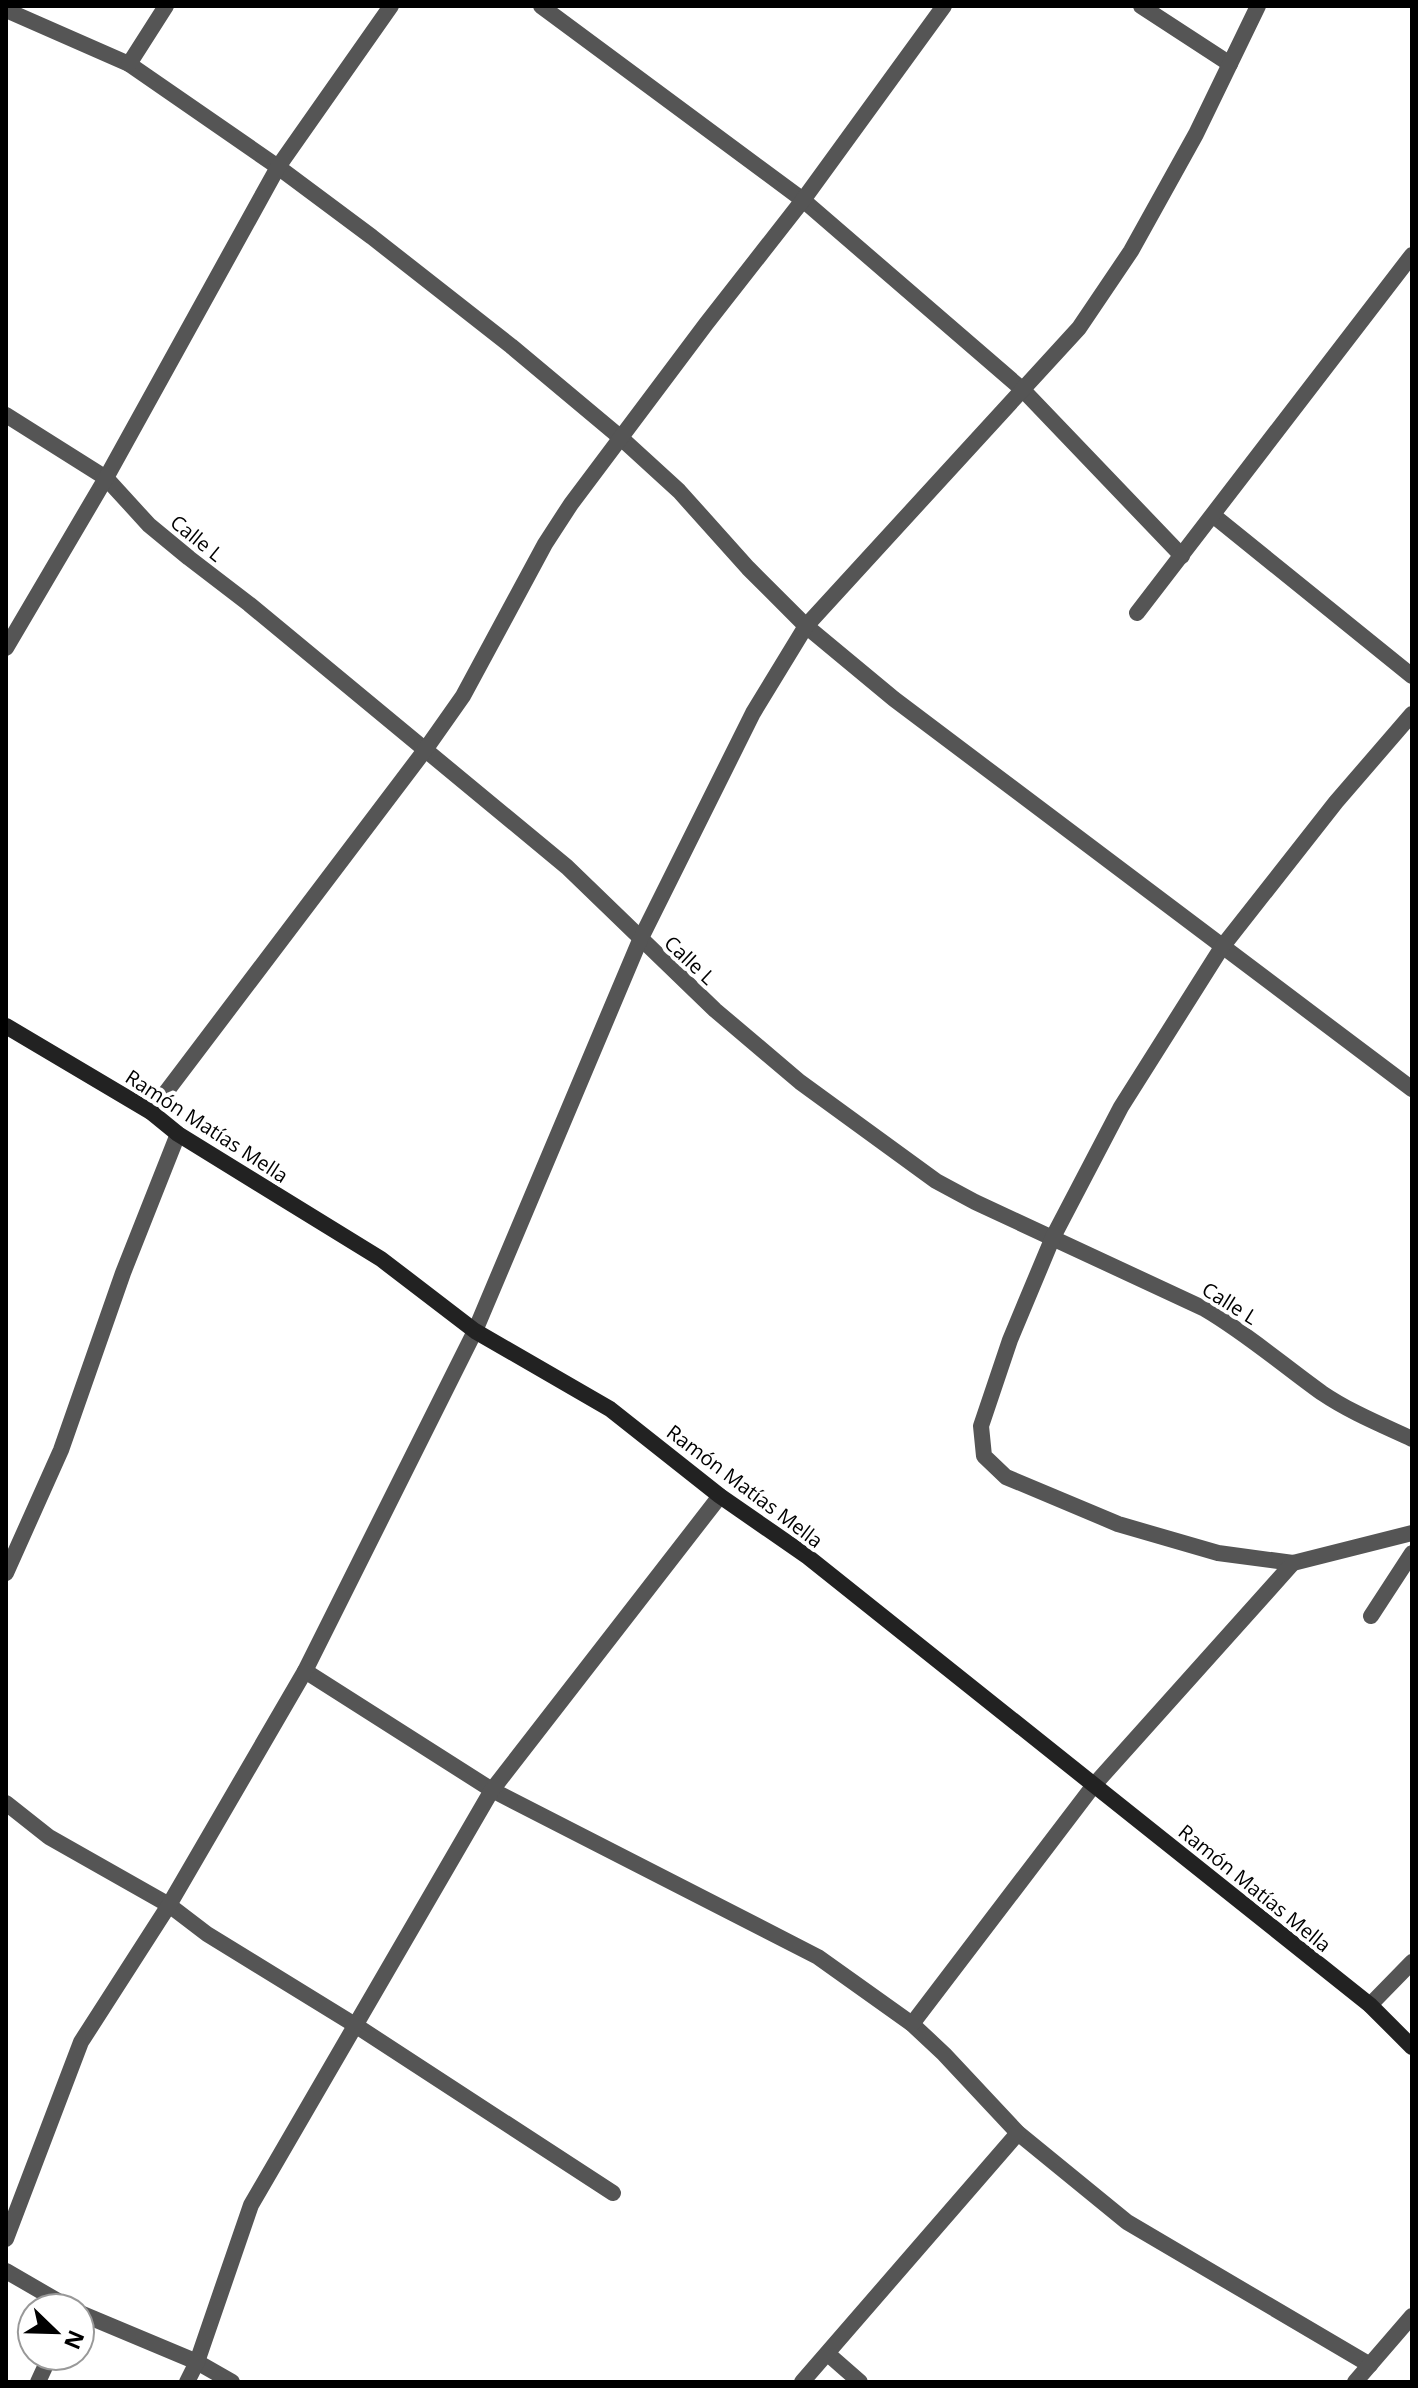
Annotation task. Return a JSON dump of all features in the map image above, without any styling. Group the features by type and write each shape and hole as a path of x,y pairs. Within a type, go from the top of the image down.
{"street":[{"path":"129,64 166,6"},
{"path":"6,648 106,478 278,167 391,6"},
{"path":"541,6 803,200 1023,390 1182,556"},
{"path":"151,1112 463,696 545,544 571,504 803,200 944,6"},
{"path":"1141,6 1230,64"},
{"path":"6,2239 81,2042 169,1905 305,1671 475,1331 640,940 753,713 806,626 1079,328 1131,251 1196,134 1258,6"},
{"path":"6,10 129,64 278,167 488,328 621,438 679,491 748,568 806,626 894,699 1412,1089"},
{"path":"1137,613 1412,255"},
{"name":"Calle L","path":"6,415 106,478 149,525 567,867 715,1010 800,1082 905,1160 975,1202 1205,1309 1229,1323 1325,1395 1412,1439"},
{"path":"1214,516 1412,676"},
{"path":"1412,714 1336,802 1222,947 1121,1107 1053,1237 1010,1340 981,1426 984,1456 1006,1477 1118,1524 1218,1553 1293,1563 1412,1533"},
{"name":"Ramón Matías Mella","path":"6,1026 151,1112 178,1134 381,1259 475,1331 610,1409 720,1496 808,1557 1370,2005 1412,2047"},
{"path":"6,1573 61,1450 123,1273 178,1134"},
{"path":"187,2382 197,2362 251,2205 492,1790 720,1496"},
{"path":"1371,1616 1412,1553"},
{"path":"912,2024 1094,1785 1293,1563"},
{"path":"305,1671 492,1790 818,1957 912,2024 1018,2133 1127,2222 1370,2365"},
{"path":"6,1803 49,1837 169,1905 207,1934 355,2025 613,2193"},
{"path":"1370,2005 1412,1962"},
{"path":"802,2382 1018,2133"},
{"path":"6,2271 42,2292"},
{"path":"1355,2382 1412,2316"},
{"path":"96,2320 197,2362 232,2382"},
{"path":"828,2354 860,2382"}]}
